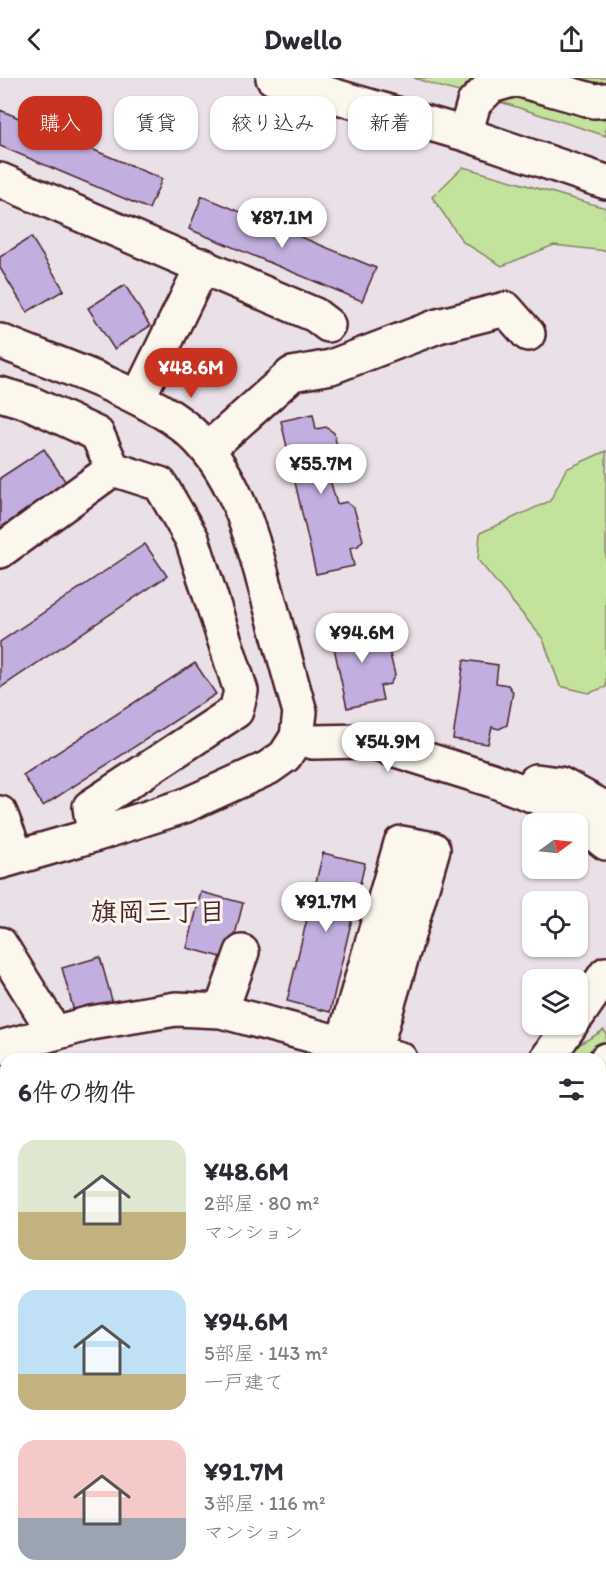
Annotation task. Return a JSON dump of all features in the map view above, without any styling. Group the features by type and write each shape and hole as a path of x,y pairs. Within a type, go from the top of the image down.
{"street":[{"path":"273,78 465,134 606,182"},
{"path":"465,134 474,103 491,86 516,79 594,101 606,100"},
{"path":"1,184 203,266 315,315 328,325"},
{"path":"138,398 203,266"},
{"path":"208,449 292,375 331,367 438,326 506,309 528,334"},
{"path":"0,341 138,398 173,418 208,449 234,489 249,526 300,712 297,737 285,756 268,768 184,806 94,835 8,859 0,813"},
{"path":"0,394 30,403 98,434 112,469"},
{"path":"0,551 112,469"},
{"path":"94,835 90,807 236,711 241,691 192,539 160,483 112,469"},
{"path":"297,737 313,742 367,741 492,780 548,801 606,843"},
{"path":"492,780 527,779 560,784 606,809"},
{"path":"402,843 433,849 372,1052 402,843"},
{"path":"0,944 52,1033"},
{"path":"221,1011 242,952"},
{"path":"588,1000 606,974"},
{"path":"0,1048 91,1023 167,1010 221,1011 372,1052"},
{"path":"551,1053 563,1035"}],"green space":[{"path":"414,78 606,78 606,136 507,104"},
{"path":"463,167 606,208 606,251 554,245 502,266 463,242 432,197"},
{"path":"606,451 606,687 589,693 560,686 543,639 478,560 480,533 550,501 566,469"},
{"path":"604,1030 606,1033 606,1053 572,1053 578,1045"}],"building":[{"path":"0,110 18,118 18,150 94,150 162,179 149,209 0,146"},
{"path":"202,196 376,268 362,301 189,229"},
{"path":"31,237 64,290 27,312 0,268 0,257"},
{"path":"125,285 150,326 114,349 88,308"},
{"path":"313,414 316,429 326,427 334,433 341,464 336,470 328,473 337,504 346,502 354,508 363,540 358,546 350,548 354,566 316,574 281,421"},
{"path":"44,449 67,484 0,528 0,478"},
{"path":"145,544 167,576 0,688 0,642"},
{"path":"366,621 370,639 380,637 387,642 395,675 390,684 380,686 383,700 347,708 330,629"},
{"path":"464,660 498,665 496,683 508,685 513,692 507,725 499,729 492,727 488,744 453,739"},
{"path":"195,663 216,694 43,806 23,775"},
{"path":"323,853 365,863 330,1012 287,1001"},
{"path":"201,892 243,903 229,959 187,948"},
{"path":"100,957 113,1004 75,1015 62,968"}],"district":[{"name":"旗岡三丁目","path":"158,911"}]}
